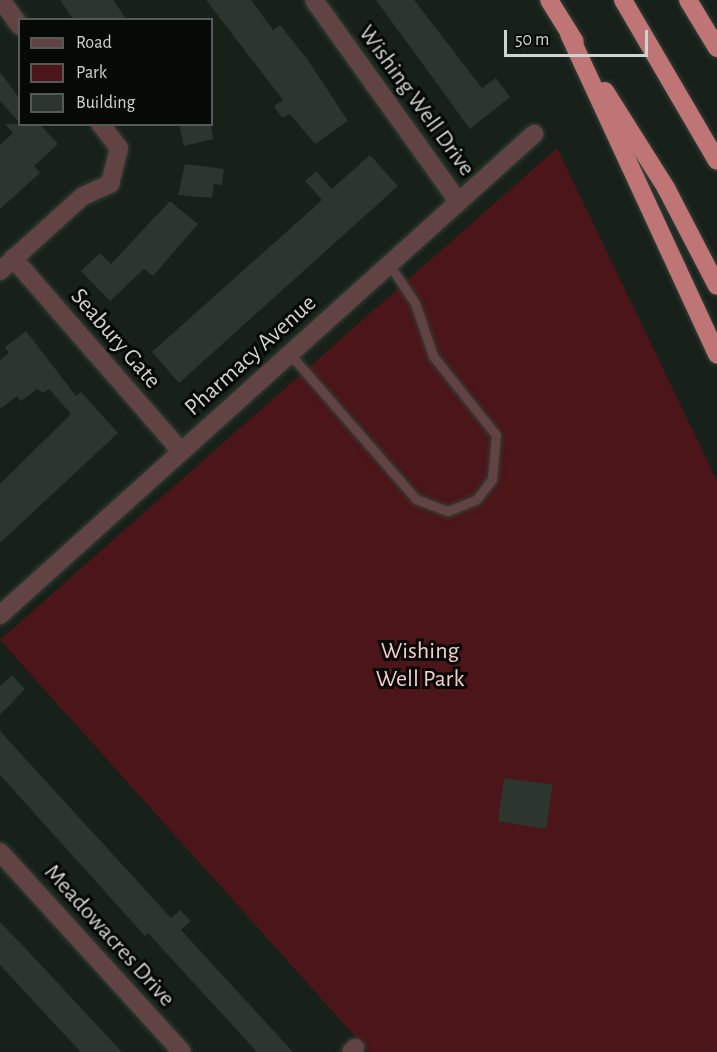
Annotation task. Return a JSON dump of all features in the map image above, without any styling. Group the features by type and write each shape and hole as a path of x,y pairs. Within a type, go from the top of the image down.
{"highway":[{"path":"549,0 666,188 717,286"},
{"path":"622,0 717,161"},
{"path":"688,0 717,48"},
{"path":"569,34 717,354"}],"street":[{"path":"1,0 18,23"},
{"name":"Wishing Well Drive","path":"314,0 458,201"},
{"path":"0,271 83,196 110,184 119,148 102,126"},
{"name":"Pharmacy Avenue","path":"0,615 534,134"},
{"name":"Seabury Gate","path":"13,258 181,452"},
{"name":"Meadowacres Drive","path":"0,852 182,1052"}],"lane":[{"path":"289,353 416,499 448,511 477,499 492,478 496,435 433,356 415,303 389,264"}],"green space":[{"name":"Wishing Well Park","path":"557,148 717,481 717,1052 369,1052 0,640"}],"building":[{"path":"60,0 113,0 126,18 73,18"},
{"path":"206,0 251,0 273,30 280,25 307,59 348,121 315,144 290,114 282,118 274,106 283,100"},
{"path":"376,0 414,0 482,88 496,78 510,97 470,129"},
{"path":"0,72 18,96 18,121 0,101"},
{"path":"5,124 42,126 58,144 34,166 40,173 0,209 0,145 13,133"},
{"path":"179,126 211,126 213,139 184,146"},
{"path":"370,155 398,186 179,383 152,352 322,200 305,181 316,171 332,189"},
{"path":"185,164 224,169 222,185 214,184 212,198 178,195"},
{"path":"170,201 198,224 153,276 144,269 110,301 81,271 100,253 111,264"},
{"path":"26,331 76,396 81,392 118,433 0,543 0,484 71,414 49,389 43,393 37,389 21,401 17,396 0,409 0,360 9,353 5,347"},
{"path":"12,675 25,689 0,715 0,686"},
{"path":"0,731 171,918 180,910 191,921 181,930 293,1052 257,1052 148,933 145,936 0,775"},
{"path":"504,778 553,785 546,828 498,822"},
{"path":"0,922 122,1052 81,1052 62,1032 0,965"}]}
